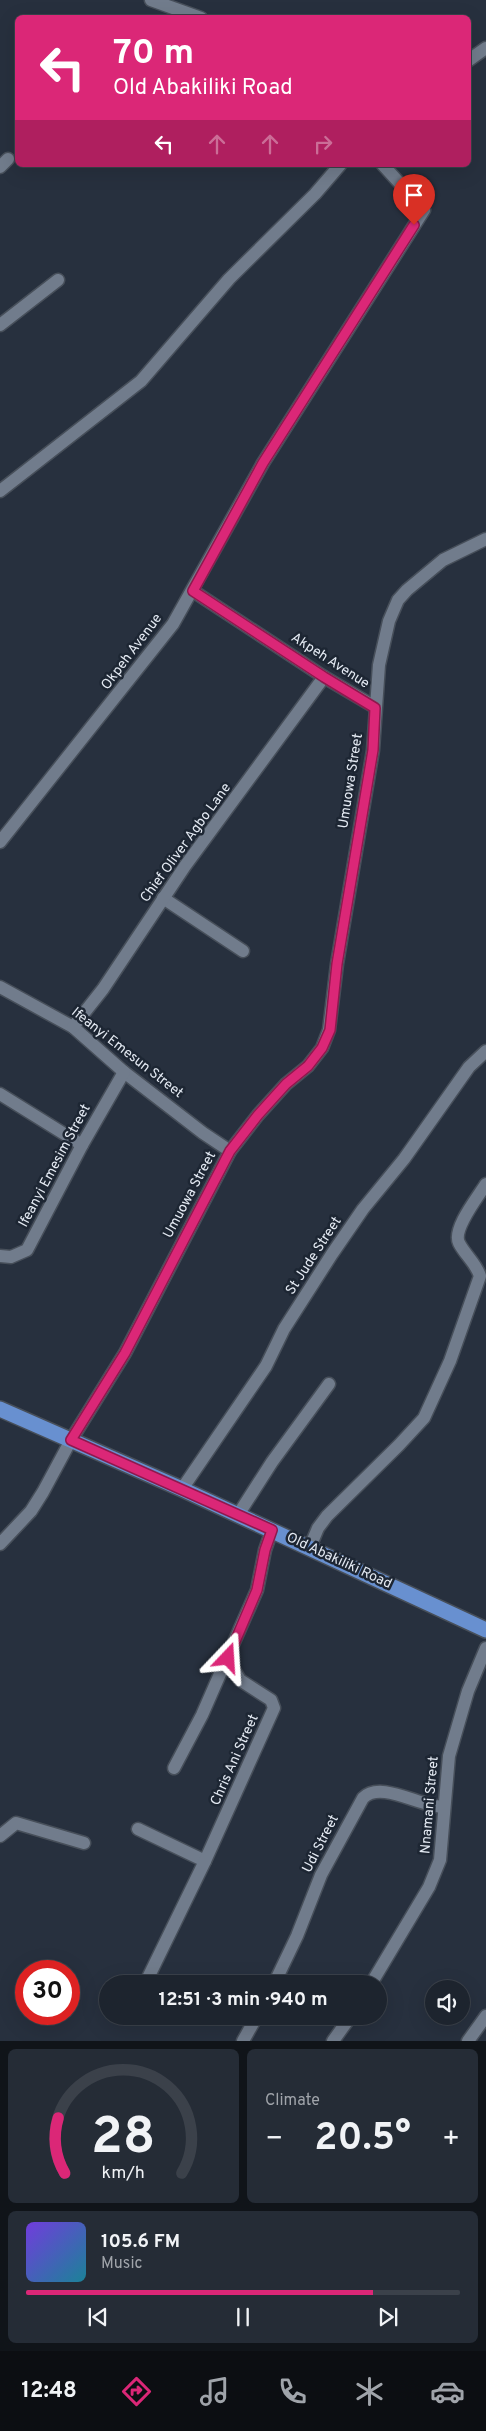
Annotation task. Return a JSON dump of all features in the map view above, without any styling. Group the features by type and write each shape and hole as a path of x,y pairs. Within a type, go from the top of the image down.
{"main road":[{"name":"Old Abakiliki Road","path":"0,1409 310,1547 486,1630"}],"street":[{"path":"151,0 193,15"},
{"path":"471,59 486,48"},
{"path":"0,492 141,381 229,279 315,194 338,167"},
{"name":"Okpeh Avenue","path":"0,842 151,655 193,591 263,463 424,210 385,167"},
{"path":"0,325 58,280"},
{"name":"Umuowa Street","path":"0,1544 31,1511 71,1440 125,1353 230,1151 275,1096 308,1066 322,1048 330,1030 337,964 373,750 379,666 385,638 398,600 407,590 443,560 486,539"},
{"name":"Akpeh Avenue","path":"193,591 324,677 375,708"},
{"name":"Chief Oliver Agbo Lane","path":"73,1027 103,989 163,898 324,677"},
{"path":"163,898 243,951"},
{"name":"Ifeanyi Emesun Street","path":"0,987 73,1027 124,1072 203,1133 230,1151"},
{"name":"St Jude Street","path":"182,1489 266,1366 284,1329 363,1209 404,1159 469,1067 486,1052"},
{"name":"Ifeanyi Emesim Street","path":"0,1256 11,1257 27,1250 82,1145 124,1072"},
{"path":"0,1094 82,1145"},
{"path":"310,1547 318,1528 327,1516 399,1446 424,1418 436,1395 480,1276 478,1269 458,1241 458,1229 486,1184"},
{"path":"238,1515 272,1462 329,1384"},
{"path":"174,1768 202,1715 257,1590 265,1550 272,1530"},
{"name":"Nnamani Street","path":"377,1975 434,1875 443,1846 446,1767 454,1733 468,1691 486,1648"},
{"name":"Chris Ani Street","path":"149,1975 205,1861 274,1708 271,1700 240,1680 228,1658"},
{"name":"Udi Street","path":"279,1975 294,1945 321,1875 363,1798 372,1792 383,1790 420,1803 444,1807"},
{"path":"0,1836 16,1823 84,1843"},
{"path":"138,1829 205,1861"},
{"path":"468,2041 486,2016"},
{"path":"244,2041 252,2025"},
{"path":"333,2041 345,2025"}],"route":[{"path":"228,1658 230,1648 257,1590 265,1550 272,1530 71,1440 91,1411 125,1353 215,1184 230,1151 258,1115 286,1084 308,1066 322,1048 330,1030 337,964 373,750 375,708 324,677 280,646 193,591 263,463 414,225"}]}
